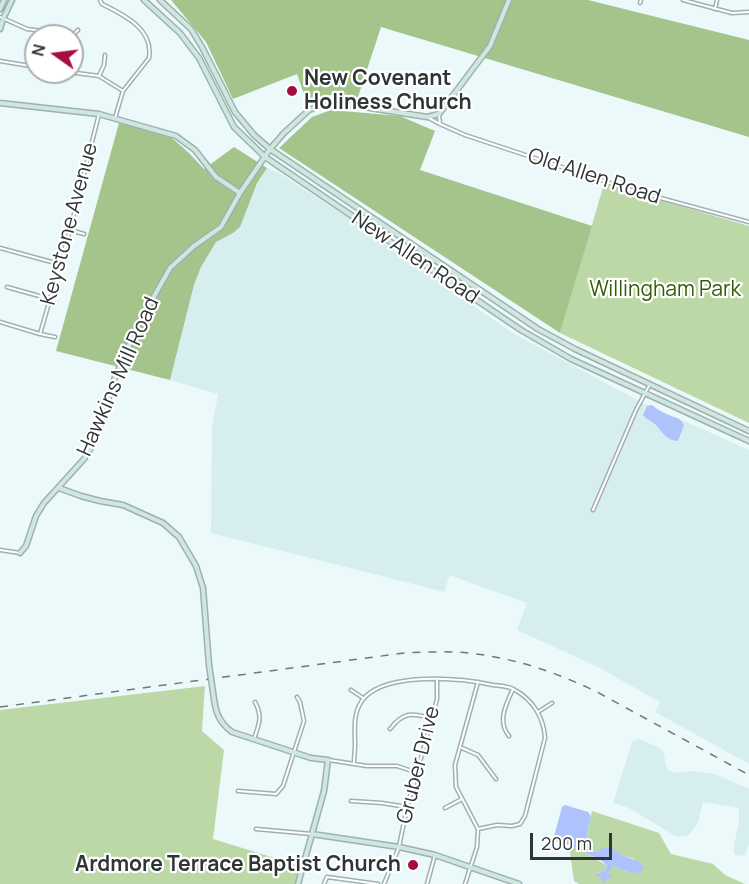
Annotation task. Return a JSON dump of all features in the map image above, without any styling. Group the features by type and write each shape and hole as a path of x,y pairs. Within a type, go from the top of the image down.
{"street":[{"path":"0,9 4,0"},
{"path":"0,29 1,18 12,0"},
{"name":"Keystone Avenue","path":"100,0 102,4 135,23 144,34 150,51 145,64 123,91 115,118"},
{"name":"New Allen Road","path":"144,0 182,36 199,58 234,127 265,157 521,330 571,359 749,441"},
{"name":"New Allen Road","path":"160,0 191,29 235,112 254,135 270,149 537,329 749,431"},
{"path":"440,124 439,114 490,46 509,0"},
{"path":"683,0 737,14 749,12"},
{"path":"715,9 717,0"},
{"path":"1,18 24,28"},
{"path":"99,76 105,55"},
{"path":"0,61 24,66"},
{"path":"84,74 99,76 123,91"},
{"path":"0,103 99,114 176,136 195,150 216,177 240,193"},
{"name":"Hawkins Mill Road","path":"20,553 26,546 36,516 44,503 84,459 92,446 114,380 138,325 170,268 182,256 221,227 240,193 270,149 284,133 309,110 325,104 339,103 427,117 439,114"},
{"name":"Keystone Avenue","path":"40,334 70,230 99,114"},
{"name":"Old Allen Road","path":"427,117 465,135 631,190 749,222"},
{"path":"378,233 385,228 395,233"},
{"path":"70,230 84,234"},
{"path":"0,248 60,264"},
{"path":"7,287 50,299"},
{"path":"0,322 55,337"},
{"path":"593,510 650,384"},
{"path":"59,488 81,496 123,505 163,523 179,537 196,566 203,588 209,665 217,716 232,732 311,758 367,766 397,766 418,773"},
{"path":"0,550 20,553"},
{"path":"354,764 354,722 357,710 363,698 375,689 386,684 437,679 478,682 513,688 529,700 538,712 544,726 545,738 525,816 520,824 496,825 478,829"},
{"name":"Gruber Drive","path":"384,884 399,847 407,807 437,699 437,679"},
{"path":"465,884 477,847 478,829 456,787 455,765 478,682"},
{"path":"509,736 502,719 513,688"},
{"path":"351,690 363,698"},
{"path":"238,791 276,794 283,786 304,721 297,696"},
{"path":"254,739 260,718 260,711 255,702"},
{"path":"538,712 552,703"},
{"path":"390,729 399,718 408,715 432,719"},
{"path":"461,747 478,755 496,779"},
{"path":"298,884 324,791 328,760"},
{"path":"445,808 462,799"},
{"path":"351,801 382,802 407,807"},
{"path":"256,829 312,834 399,847 471,866 519,884"},
{"path":"426,884 435,855"},
{"path":"324,884 327,877 378,884"}],"shaded area":[{"path":"267,168 279,173 350,219 511,332 637,400 749,450 749,764 655,712 660,702 596,666 517,630 527,603 449,575 445,592 211,533 212,428 218,394 170,380 194,285 201,267 216,242 233,233 257,183"},
{"path":"638,738 663,750 667,769 675,773 694,771 715,774 749,789 749,844 745,855 734,854 739,808 703,802 698,822 691,833 677,837 629,808 613,803 632,742"}],"green space":[{"path":"171,0 588,0 749,40 749,137 381,27 357,100 334,94 307,103 297,74 233,99 206,42"},
{"path":"331,110 400,116 435,131 420,170 592,226 560,333 279,148 312,117"},
{"path":"119,123 171,137 204,169 234,147 267,168 257,183 240,227 216,242 201,267 194,285 170,380 56,351"},
{"name":"Willingham Park","path":"604,184 749,226 749,423 560,333"},
{"path":"205,686 202,731 224,750 213,839 301,866 295,884 0,884 0,710"},
{"path":"592,811 659,833 671,854 713,864 725,875 745,884 579,884 574,881 569,845 606,865 607,868 603,872 596,873 612,875 606,874 613,866 628,872 635,859 624,856 611,848 596,852 585,846"}],"water":[{"path":"652,405 682,422 684,425 678,441 667,437 643,415 647,406"},
{"path":"565,805 588,812 591,816 585,845 589,850 596,852 610,847 638,861 644,868 638,873 613,866 606,874 613,875 603,883 602,877 597,876 596,873 603,872 607,868 602,861 577,848 553,840 562,807"}],"railway":[{"path":"0,707 404,653 469,653 518,662 582,685 749,775"}],"place":[{"name":"New Covenant Holiness Church","path":"292,91"},
{"name":"Ardmore Terrace Baptist Church","path":"413,865"}]}
